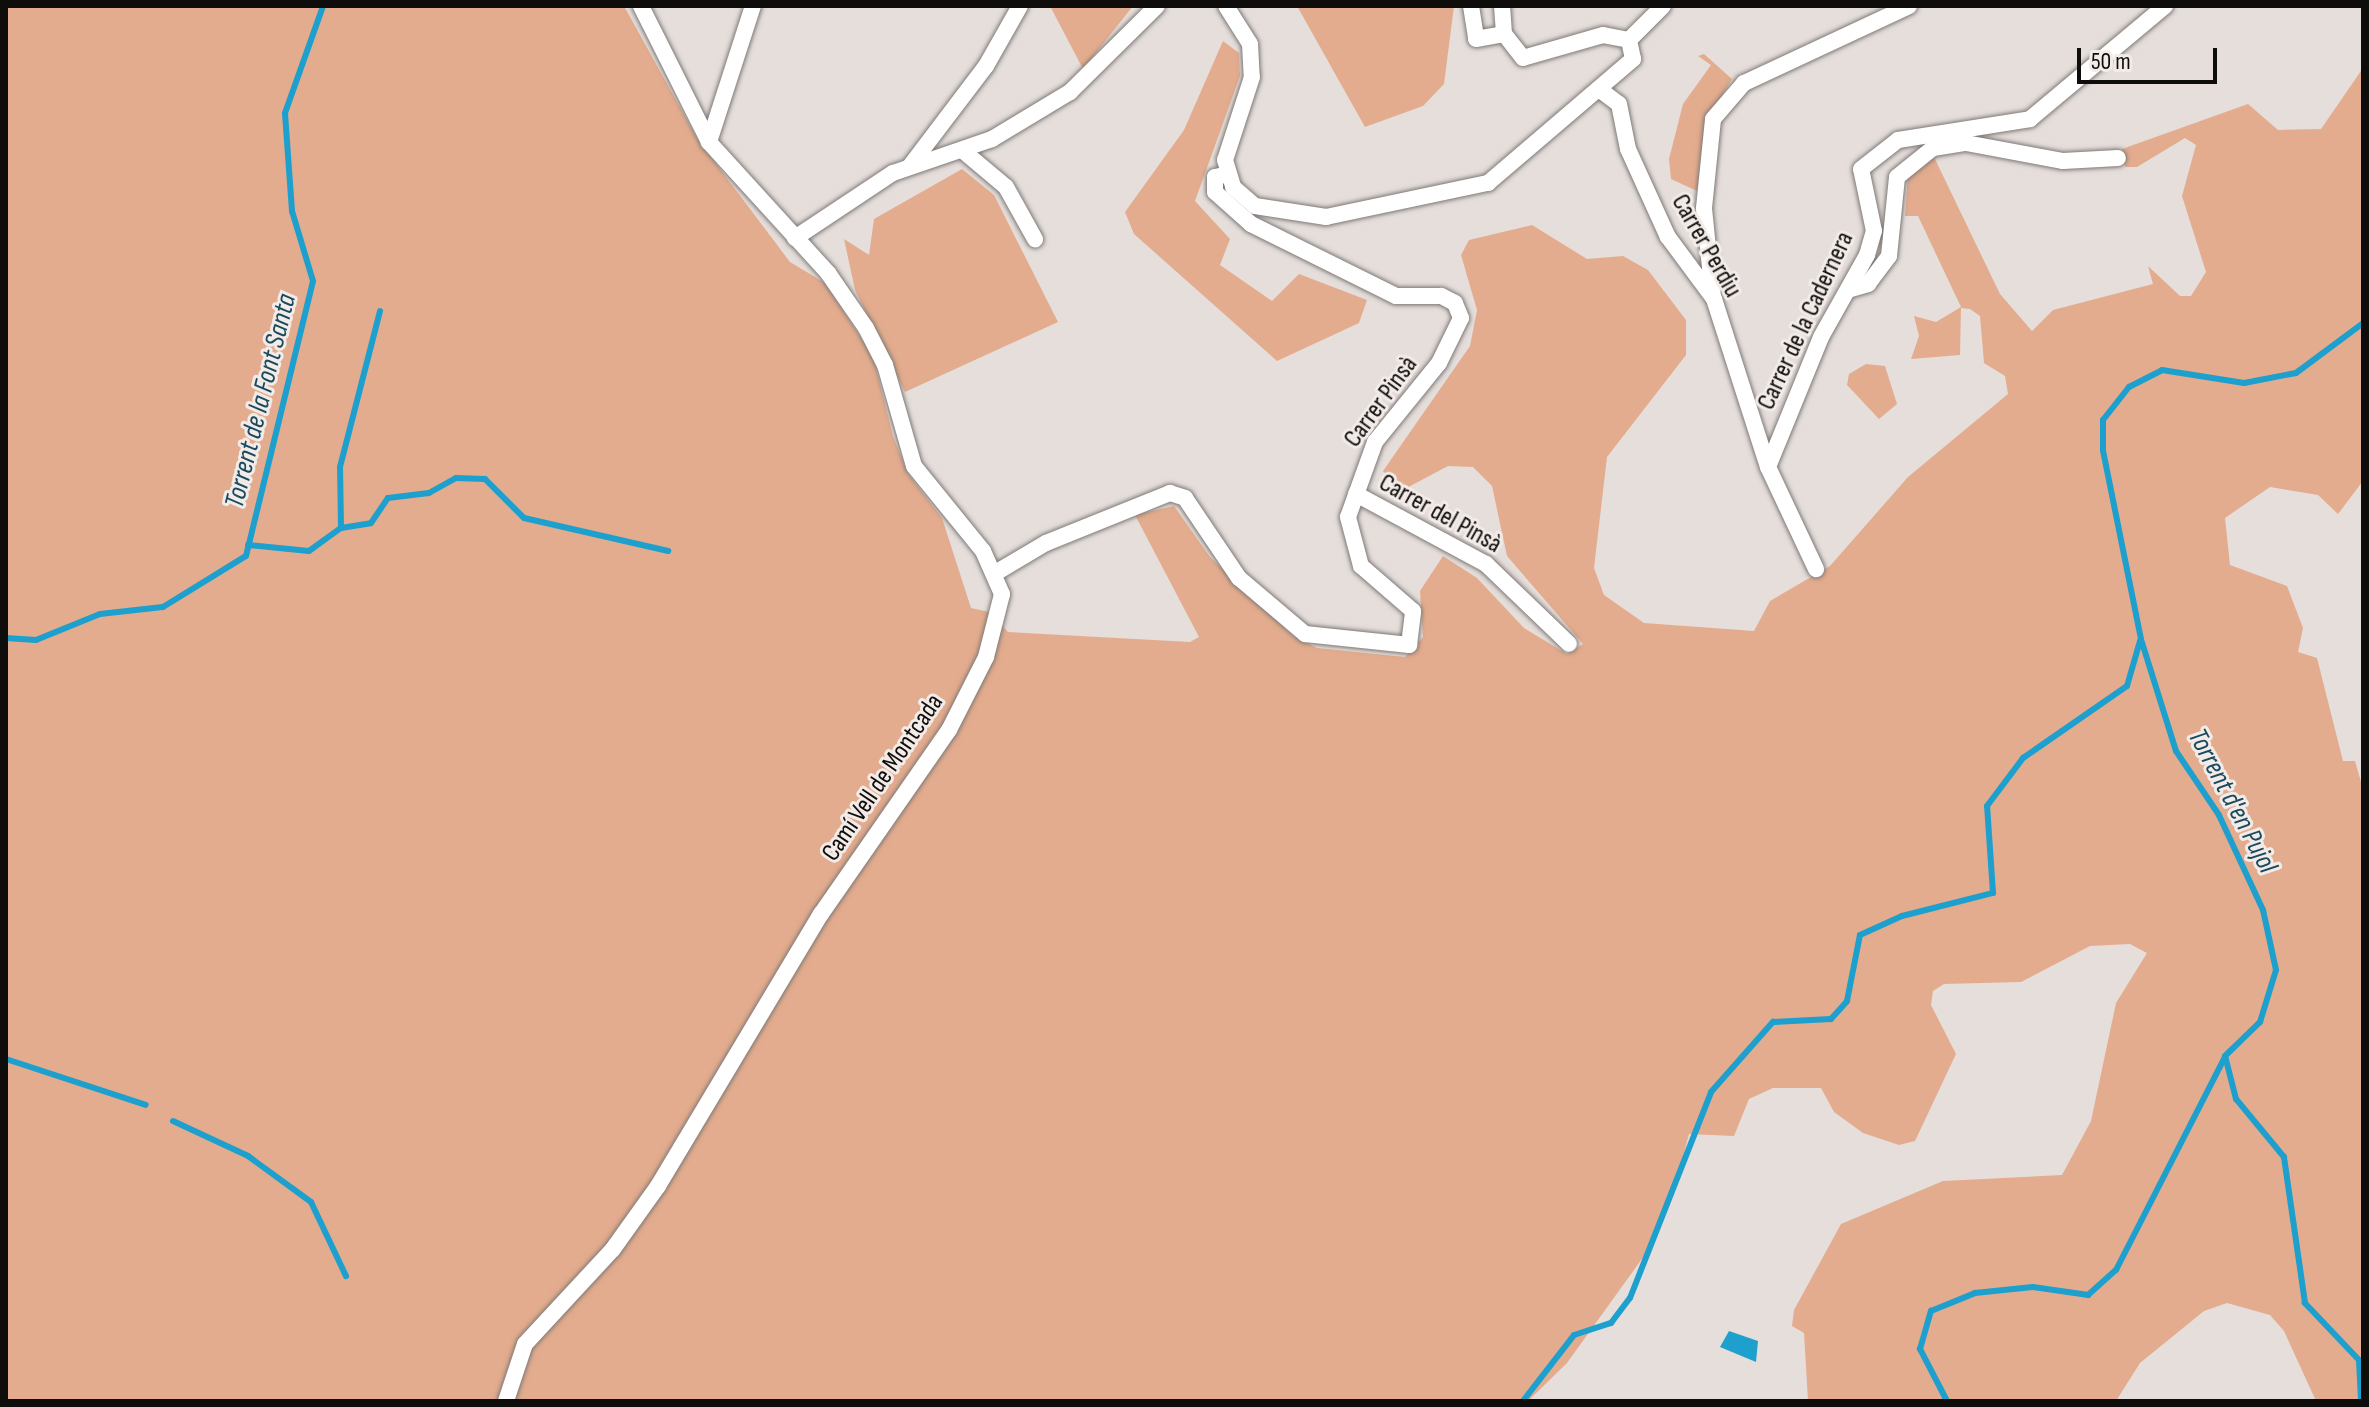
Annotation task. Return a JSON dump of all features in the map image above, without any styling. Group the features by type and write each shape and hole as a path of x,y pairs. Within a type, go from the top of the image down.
{"street":[{"path":"641,6 709,142 795,238 866,328 885,365 914,466 997,572"},
{"path":"709,142 753,6"},
{"path":"910,166 986,66 1020,6"},
{"path":"795,238 910,166 962,150 1098,72 1157,6"},
{"path":"1226,6 1250,44 1252,77 1225,160 1229,174 1255,206 1290,216 1369,213 1450,196 1516,165 1599,89 1625,73 1634,49 1629,40"},
{"path":"1471,6 1476,39 1504,34"},
{"path":"1502,6 1504,34 1523,58 1603,35 1629,40"},
{"path":"1629,40 1663,6"},
{"path":"1714,299 1704,208 1713,119 1744,83 1909,6"},
{"name":"Carrer de la Cadernera","path":"1768,467 1821,337 1851,289 1874,231 1861,169 1875,154 1930,131 2030,119 2165,6"},
{"name":"Carrer Perdiu","path":"1599,89 1619,104 1628,149 1668,237 1714,299 1768,467 1816,569"},
{"path":"1851,289 1868,284 1889,256 1897,177 1933,148 1966,143 2063,161 2118,158"},
{"path":"962,150 1006,187 1035,239"},
{"name":"Carrer Pinsà","path":"997,572 1070,533 1170,493 1185,498 1239,578 1305,634 1409,645 1413,611 1361,566 1349,544 1356,494 1375,442 1439,363 1461,318 1455,303 1441,296 1396,296 1251,224 1215,192 1215,177 1229,174"},
{"name":"Carrer del Pinsà","path":"1356,494 1486,564 1569,644"},
{"name":"Camí Vell de Montcada","path":"506,1401 525,1344 613,1249 658,1186 821,914 949,730 999,620 997,572"}],"shaded area":[{"path":"6,6 624,6 698,140 790,262 825,283 873,356 893,436 908,474 942,518 971,608 989,612 1008,632 1190,642 1199,637 1135,515 1174,506 1210,557 1293,636 1317,648 1405,657 1423,637 1420,591 1443,556 1477,578 1524,628 1567,654 1583,644 1507,556 1492,486 1473,467 1448,466 1399,492 1383,471 1470,346 1477,310 1461,255 1469,240 1532,225 1587,259 1623,256 1648,270 1686,320 1686,355 1607,457 1594,568 1604,595 1644,623 1754,631 1770,601 1830,566 1908,477 2008,394 2005,376 1984,363 1980,316 1970,309 1961,308 1960,355 1911,359 1919,336 1914,316 1936,322 1961,307 1918,216 1905,216 1908,173 1934,157 2000,294 2032,331 2053,310 2153,284 2148,266 2180,296 2191,296 2206,272 2182,196 2196,145 2185,138 2137,167 2125,167 2122,149 2248,104 2278,130 2321,129 2363,68 2363,481 2338,514 2318,495 2270,487 2225,518 2230,565 2287,586 2303,628 2298,652 2317,658 2343,761 2355,761 2363,789 2363,1401 2316,1401 2284,1331 2270,1315 2227,1303 2204,1311 2140,1363 2116,1401 1808,1401 1804,1333 1792,1326 1794,1310 1841,1224 1943,1181 2062,1175 2091,1121 2116,1003 2147,953 2130,944 2090,946 2021,982 1944,984 1933,991 1931,1005 1956,1054 1915,1141 1899,1145 1863,1133 1834,1112 1821,1088 1773,1088 1749,1099 1734,1136 1689,1134 1671,1201 1644,1256 1567,1363 1528,1401 6,1401"},
{"path":"1050,6 1133,6 1083,69"},
{"path":"1297,6 1454,6 1444,84 1423,106 1365,127"},
{"path":"1223,41 1239,53 1240,76 1195,201 1230,239 1220,265 1272,301 1299,274 1367,300 1359,323 1277,361 1134,234 1125,212 1184,130"},
{"path":"1704,54 1732,79 1709,117 1697,191 1671,179 1669,159 1683,104 1711,65 1698,56"},
{"path":"962,169 994,195 1058,322 905,392 855,290 844,239 869,255 874,219"},
{"path":"1866,364 1885,366 1897,404 1879,419 1847,385 1849,374"}],"water":[{"path":"1729,1331 1758,1341 1756,1362 1720,1347"}],"waterway":[{"name":"Torrent de la Font Santa","path":"6,638 36,640 100,614 163,607 246,556 313,281 292,211 285,113 323,6"},
{"path":"341,528 340,467 380,311"},
{"name":"Torrent d'en Pujol","path":"2361,1401 2359,1360 2305,1303 2284,1157 2236,1099 2225,1056 2260,1022 2276,970 2263,910 2219,815 2176,751 2141,639 2103,450 2103,420 2129,387 2162,370 2244,383 2296,373 2363,323"},
{"path":"248,545 309,551 341,528 371,523 388,498 429,493 456,478 485,479 524,518 668,551"},
{"path":"1523,1401 1574,1335 1611,1323 1630,1298 1711,1092 1773,1022 1831,1019 1847,1001 1860,935 1902,916 1993,893 1987,806 2023,758 2127,686 2140,641"},
{"path":"1947,1401 1920,1349 1931,1311 1975,1293 2033,1287 2088,1295 2116,1270 2225,1057"},
{"path":"6,1059 146,1105"},
{"path":"173,1121 248,1156 311,1202 346,1276"}]}
